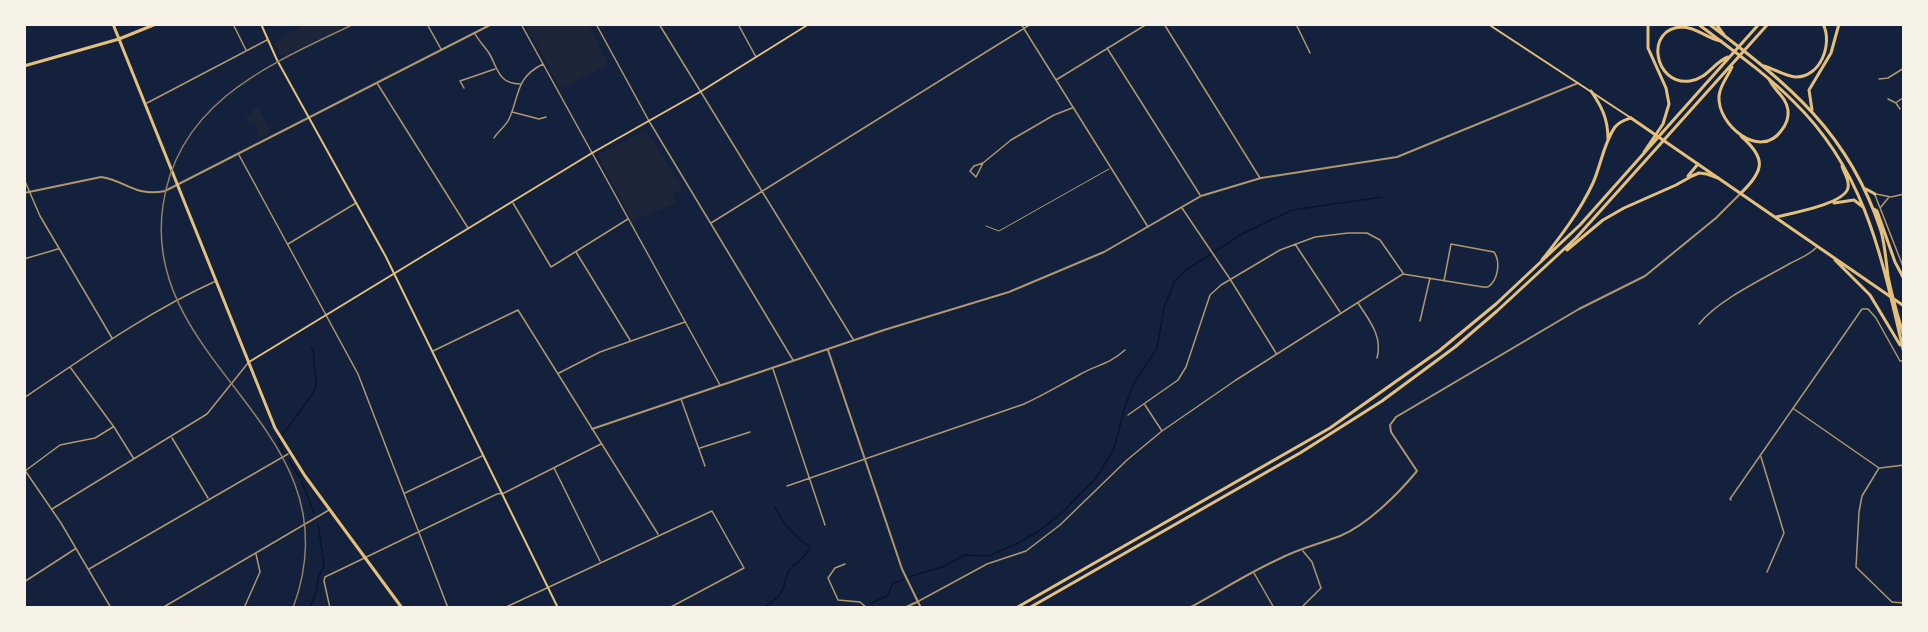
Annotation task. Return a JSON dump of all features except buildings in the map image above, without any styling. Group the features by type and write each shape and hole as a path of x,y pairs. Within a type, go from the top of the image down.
{"main road":[{"path":"113,24 272,422 289,453 402,608"},
{"path":"24,66 119,39 156,24"},
{"path":"261,24 277,60 394,273 558,608"},
{"path":"248,362 592,153 700,92 809,24"},
{"path":"1488,24 1648,129 1904,306"},
{"path":"1644,154 1646,147 1663,124 1669,104 1665,85 1649,52 1648,24"},
{"path":"1698,24 1769,79 1804,112 1841,161 1866,209 1885,265 1904,338"},
{"path":"1709,24 1764,66 1812,110 1843,151 1865,189 1882,237 1885,265 1904,352"},
{"path":"1716,24 1724,35"},
{"path":"1016,608 1330,428 1439,351 1535,269 1580,225 1759,24"},
{"path":"1549,264 1616,195 1768,24"},
{"path":"1763,30 1773,24"},
{"path":"1764,66 1795,77 1810,73 1816,68 1825,51 1827,32 1823,24"},
{"path":"1812,110 1809,90 1832,53 1839,24"},
{"path":"1721,41 1714,40 1695,29 1676,28 1660,40 1657,51 1658,61 1668,76 1686,82 1705,76 1730,56"},
{"path":"1734,63 1720,87 1719,102 1722,115 1756,150 1760,162 1757,172 1741,193"},
{"path":"1737,131 1752,141 1762,143 1773,140 1783,129 1788,118 1788,107 1769,79"},
{"path":"1591,91 1606,114 1608,141"},
{"path":"1535,269 1583,202 1601,164 1608,141 1618,124 1631,118"},
{"path":"1829,203 1842,197 1848,187 1841,161"},
{"path":"1685,180 1698,164"},
{"path":"1029,608 1300,453 1382,401 1463,340 1603,220 1699,173 1718,178"},
{"path":"1865,189 1875,194"},
{"path":"1776,217 1829,203 1854,200 1866,209"},
{"path":"1872,208 1877,211 1895,262 1904,279"},
{"path":"1832,256 1870,295 1904,352"}],"street":[{"path":"233,24 246,51"},
{"path":"427,24 441,50"},
{"path":"24,193 101,177 110,178 144,193 165,191 492,24"},
{"path":"521,24 720,385"},
{"path":"596,24 649,121 794,361"},
{"path":"659,24 854,340"},
{"path":"738,24 756,57"},
{"path":"1021,24 1148,227"},
{"path":"711,223 1031,24"},
{"path":"1056,80 1147,24"},
{"path":"1164,24 1261,178"},
{"path":"1296,24 1310,53"},
{"path":"475,33 491,56 495,69 504,81 520,84"},
{"path":"145,104 268,39"},
{"path":"1107,48 1201,196"},
{"path":"494,138 508,121 520,84 528,73 543,64"},
{"path":"1879,79 1888,78 1904,68"},
{"path":"464,88 460,81 495,69"},
{"path":"377,82 468,228"},
{"path":"592,429 854,340 1009,292 1104,252 1201,196 1261,178 1398,156 1578,83"},
{"path":"1896,103 1904,98"},
{"path":"1888,99 1896,103 1900,109"},
{"path":"983,163 977,164 970,170 973,176 976,177 983,163 1011,140 1054,115 1073,107"},
{"path":"512,111 538,119 546,117"},
{"path":"239,154 358,374 448,608"},
{"path":"24,179 40,216 113,338"},
{"path":"1189,608 1253,572 1301,549 1355,529 1394,495 1417,471 1391,432 1390,425 1396,417 1579,309 1647,274 1716,218 1741,193"},
{"path":"1875,194 1890,197 1904,194"},
{"path":"1875,194 1904,268"},
{"path":"1880,207 1890,197"},
{"path":"513,201 551,267 629,219"},
{"path":"288,244 357,202"},
{"path":"1182,208 1230,279 1276,354"},
{"path":"1128,415 1181,377 1208,300 1215,290 1272,254 1295,243 1327,235 1355,232 1372,234 1380,240 1403,274"},
{"path":"1295,243 1341,313"},
{"path":"904,608 987,564 1026,551 1041,541 1127,460 1162,431 1276,354 1403,274 1444,281 1488,287 1495,280 1497,255 1494,252 1452,244 1444,281"},
{"path":"1699,324 1711,312 1742,290 1804,259 1818,246"},
{"path":"24,259 59,248"},
{"path":"576,252 630,341"},
{"path":"1420,321 1430,278"},
{"path":"24,399 148,315 217,281"},
{"path":"1358,302 1378,336 1377,358"},
{"path":"1731,501 1730,499 1760,455 1863,309 1868,309 1876,318 1900,362 1904,361"},
{"path":"432,352 518,310 659,535"},
{"path":"558,373 590,356 686,322"},
{"path":"828,350 902,569 921,608"},
{"path":"787,486 1024,404 1054,390 1081,373 1108,363 1125,350"},
{"path":"52,509 135,460 210,411 248,362"},
{"path":"70,367 135,460"},
{"path":"773,367 825,525"},
{"path":"681,399 705,466"},
{"path":"1144,404 1162,431"},
{"path":"1793,409 1880,468 1904,465"},
{"path":"111,608 52,509 25,470 56,447 95,438 113,426"},
{"path":"699,448 750,432"},
{"path":"171,437 209,500"},
{"path":"330,608 325,577 554,468 601,443"},
{"path":"89,569 289,453"},
{"path":"1760,455 1784,533 1767,572"},
{"path":"405,493 482,456"},
{"path":"554,468 601,562"},
{"path":"1880,468 1862,496 1856,567 1892,602 1904,603"},
{"path":"162,608 330,509"},
{"path":"504,608 712,510 744,568 669,608"},
{"path":"24,582 76,548"},
{"path":"1301,549 1312,562 1321,588 1301,608"},
{"path":"244,608 260,572 255,553"},
{"path":"845,564 835,568 828,578 838,600 860,602 867,608"},
{"path":"1253,572 1274,608"}],"lane":[{"path":"986,226 999,231 1004,230 1021,217 1111,168"}],"shaded area":[{"path":"299,24 350,24 281,57 276,41 300,28"},
{"path":"525,24 589,24 608,65 561,89"},
{"path":"258,108 271,132 257,140 255,136 259,133 254,122 249,124 245,117"},
{"path":"646,130 682,188 673,195 676,203 632,221 598,155"}],"waterway":[{"path":"909,577 945,566 964,555 989,556 1018,543 1039,531 1064,511 1096,478 1114,449 1125,406 1134,383 1157,348 1164,308 1175,281 1186,270 1242,234 1292,210 1382,197"},
{"path":"285,455 278,441 316,386 314,353 311,348"},
{"path":"289,460 300,478"},
{"path":"302,482 314,513"},
{"path":"764,608 780,594 789,570 804,556 810,546 790,529 775,507"},
{"path":"310,608 324,565 318,524"},
{"path":"871,603 887,596 893,583 903,580"}],"railway":[{"path":"293,608 306,546 298,492 275,444 211,357 183,311 164,262 163,205 172,169 188,138 208,113 233,90 261,71 354,24"}]}
